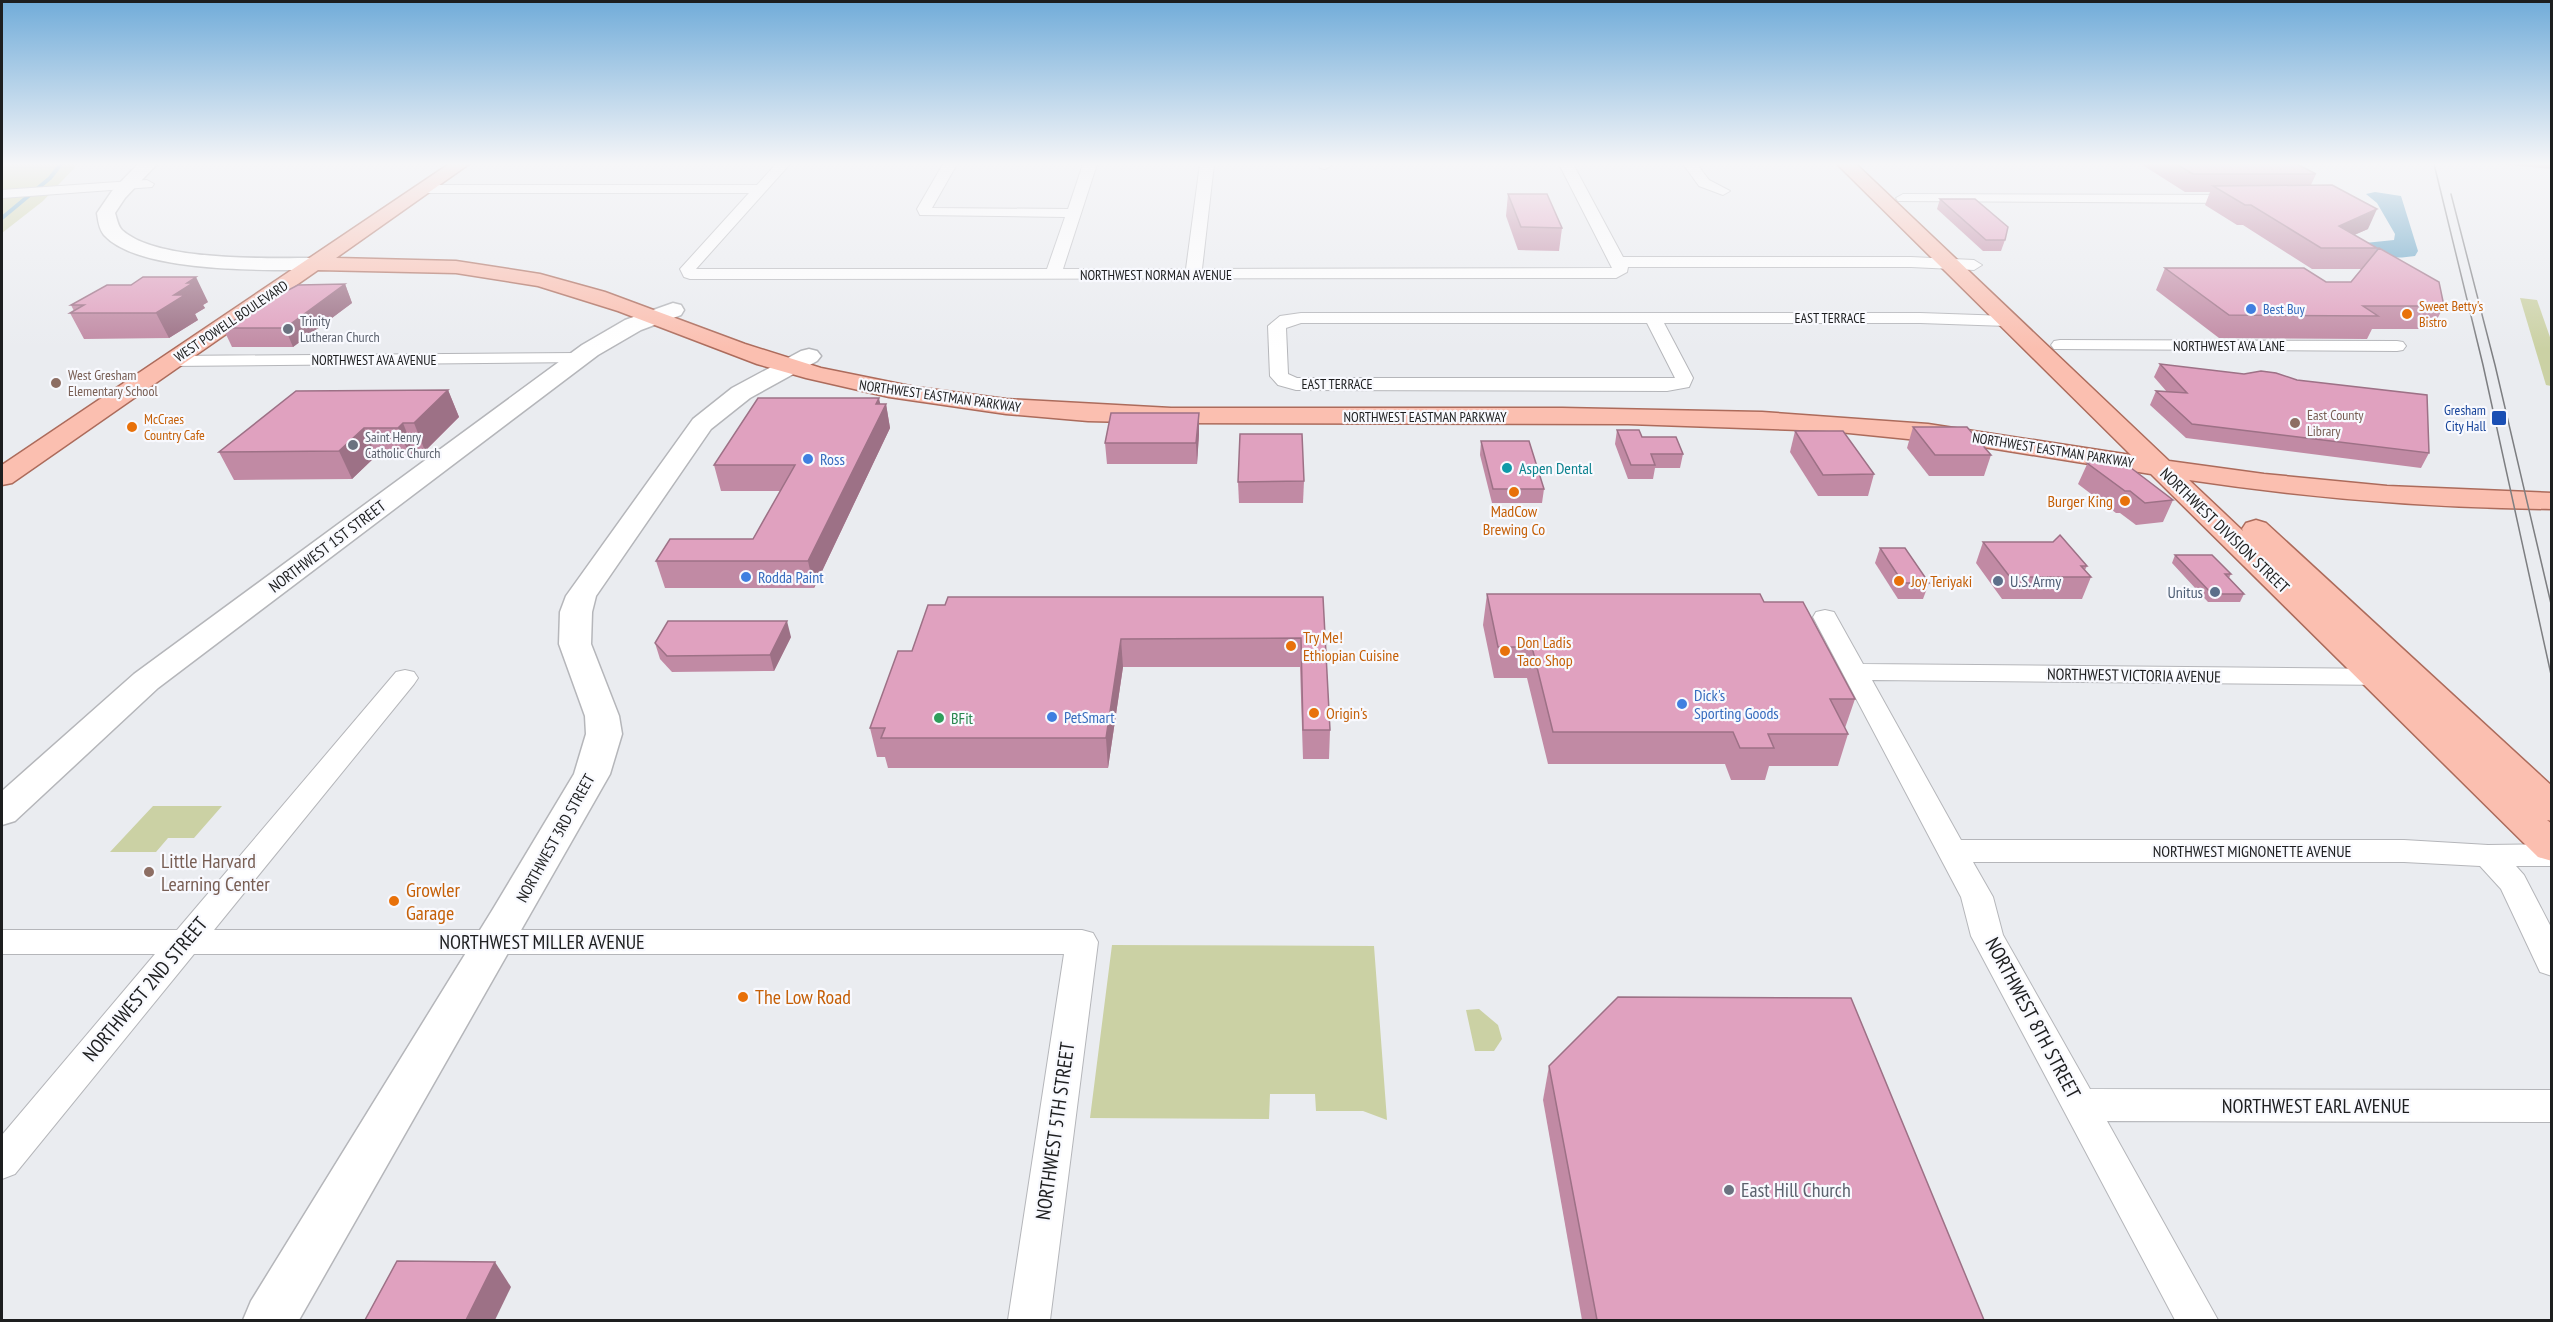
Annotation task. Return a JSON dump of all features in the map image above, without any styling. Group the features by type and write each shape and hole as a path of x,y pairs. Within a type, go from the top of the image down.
{"main road":[{"name":"WEST POWELL BOULEVARD","path":"2,477 370,226"},
{"name":"NORTHWEST DIVISION STREET","path":"1909,226 2007,321 2412,677 2552,808"},
{"name":"NORTHWEST DIVISION STREET","path":"1932,226 2060,345 2375,677 2552,847"},
{"name":"NORTHWEST EASTMAN PARKWAY","path":"320,260 429,265 509,274 560,285 663,314 799,361 852,382 921,396 1073,412 1166,416 1785,420 1883,426 2170,462 2382,495 2552,501"},
{"name":"NORTHWEST EASTMAN PARKWAY","path":"2170,462 2370,480 2552,486"}],"street":[{"path":"110,226 116,235 134,246 191,260 232,263 320,260"},
{"path":"138,226 140,230 153,238 190,249 320,260"},
{"name":"NORTHWEST NORMAN AVENUE","path":"728,226 688,269 690,274 1605,274 1616,273 1619,266 1948,263 1974,265"},
{"path":"1053,275 1070,226"},
{"path":"1193,275 1199,226"},
{"path":"1598,226 1619,266"},
{"name":"NORTHWEST 1ST STREET","path":"2,812 146,681 578,358 617,334 663,314"},
{"name":"EAST TERRACE","path":"1653,319 1684,378 1682,382 1667,385 1296,384 1285,381 1279,376 1278,326 1286,320 1294,319 1898,318 2007,321"},
{"name":"NORTHWEST AVA LANE","path":"2060,345 2397,346"},
{"name":"NORTHWEST AVA AVENUE","path":"171,361 578,358"},
{"name":"NORTHWEST 3RD STREET","path":"270,1320 583,791 599,754 603,734 602,716 575,644 576,612 581,596 702,424 741,393 799,361"},
{"name":"NORTHWEST 8TH STREET","path":"1824,617 1977,897 1987,936 2197,1320"},
{"name":"NORTHWEST VICTORIA AVENUE","path":"1856,672 2412,677"},
{"name":"NORTHWEST 2ND STREET","path":"2,1162 405,678"},
{"name":"NORTHWEST MIGNONETTE AVENUE","path":"1952,851 2404,851 2488,856 2552,855"},
{"path":"2488,856 2513,883 2552,963"},
{"name":"NORTHWEST MILLER AVENUE","path":"2,942 1082,942"},
{"name":"NORTHWEST 5TH STREET","path":"1029,1320 1082,942"},
{"name":"NORTHWEST EARL AVENUE","path":"2080,1105 2552,1106"}],"green space":[{"path":"2,226 11,226 2,233"},
{"path":"2520,298 2537,300 2551,340 2551,386 2546,385"},
{"path":"153,806 222,806 194,838 168,838 156,852 110,852"},
{"path":"1112,945 1374,946 1387,1120 1363,1111 1316,1111 1315,1094 1270,1094 1269,1119 1090,1118"},
{"path":"1479,1009 1498,1025 1502,1039 1494,1051 1475,1051 1466,1010"}],"water":[{"path":"2390,226 2410,226 2418,251 2415,256 2387,257 2375,252 2365,243 2394,240 2395,234"}],"building":[{"path":"1561,226 1562,228 1521,227"},
{"path":"1970,226 2008,227 2005,240 1986,240"},
{"path":"2285,226 2340,226 2377,248 2321,248"},
{"path":"2379,248 2439,282 2444,306 2363,306 2378,316 2229,315 2165,268 2304,268 2326,282 2351,282"},
{"path":"143,277 196,277 187,283 193,283 174,295 185,295 156,313 70,313 84,305 71,305 107,285 131,285"},
{"path":"345,284 285,328 223,328 267,298 273,298 298,285"},
{"name":"East County Library","path":"2160,364 2244,374 2261,371 2297,380 2427,395 2429,453 2192,424 2156,391 2187,393"},
{"path":"448,390 414,423 403,423 398,428 364,428 339,451 219,452 296,391"},
{"path":"758,398 879,398 876,404 886,404 808,561 656,561 670,539 753,539 795,465 714,465"},
{"path":"1111,413 1199,413 1196,443 1105,443"},
{"path":"1913,427 1967,427 1991,455 1935,455"},
{"path":"1617,430 1639,430 1642,437 1676,437 1683,454 1651,454 1655,465 1631,465"},
{"path":"1795,431 1843,431 1874,474 1823,475"},
{"path":"1240,434 1302,434 1304,481 1238,482"},
{"path":"1481,441 1529,441 1544,489 1493,489"},
{"path":"2118,458 2173,500 2145,503 2087,463 2091,462 2089,460"},
{"path":"2060,535 2087,566 2081,566 2091,577 2010,577 1983,542 2053,542"},
{"path":"1880,548 1905,548 1929,583 1903,583"},
{"path":"2175,555 2212,555 2231,574 2225,574 2244,594 2212,594"},
{"name":"Dick's Sporting Goods","path":"1487,594 1760,594 1764,602 1803,602 1855,699 1830,699 1848,734 1768,734 1774,748 1740,748 1733,732 1553,732 1532,647 1498,647"},
{"path":"948,597 1323,597 1330,730 1303,730 1301,638 1121,639 1106,738 881,738 885,728 870,728 898,651 912,651 928,605 945,605"},
{"path":"668,621 787,621 770,655 667,656 655,643"},
{"name":"East Hill Church","path":"1618,997 1851,998 1984,1320 1597,1320 1549,1066"},
{"path":"397,1261 495,1262 466,1320 365,1320"}],"tram line":[{"path":"2449,226 2483,365 2552,679"},
{"path":"2459,226 2495,365 2552,608"}],"place":[{"name":"Best Buy","path":"2251,309"},
{"name":"Sweet Betty's Bistro","path":"2407,314"},
{"name":"Trinity Lutheran Church","path":"288,329"},
{"name":"West Gresham Elementary School","path":"56,383"},
{"name":"Gresham City Hall","path":"2499,418"},
{"name":"East County Library","path":"2295,423"},
{"name":"McCraes Country Cafe","path":"132,427"},
{"name":"Saint Henry Catholic Church","path":"353,445"},
{"name":"Ross","path":"808,459"},
{"name":"Aspen Dental","path":"1507,468"},
{"name":"MadCow Brewing Co","path":"1514,492"},
{"name":"Burger King","path":"2125,501"},
{"name":"Rodda Paint","path":"746,577"},
{"name":"Joy Teriyaki","path":"1899,581"},
{"name":"U.S. Army","path":"1998,581"},
{"name":"Unitus","path":"2215,592"},
{"name":"Try Me! Ethiopian Cuisine","path":"1291,646"},
{"name":"Don Ladis Taco Shop","path":"1505,651"},
{"name":"Dick's Sporting Goods","path":"1682,704"},
{"name":"Origin's","path":"1314,713"},
{"name":"PetSmart","path":"1052,717"},
{"name":"BFit","path":"939,718"},
{"name":"Little Harvard Learning Center","path":"149,872"},
{"name":"Growler Garage","path":"394,901"},
{"name":"The Low Road","path":"743,997"},
{"name":"East Hill Church","path":"1729,1190"}]}
